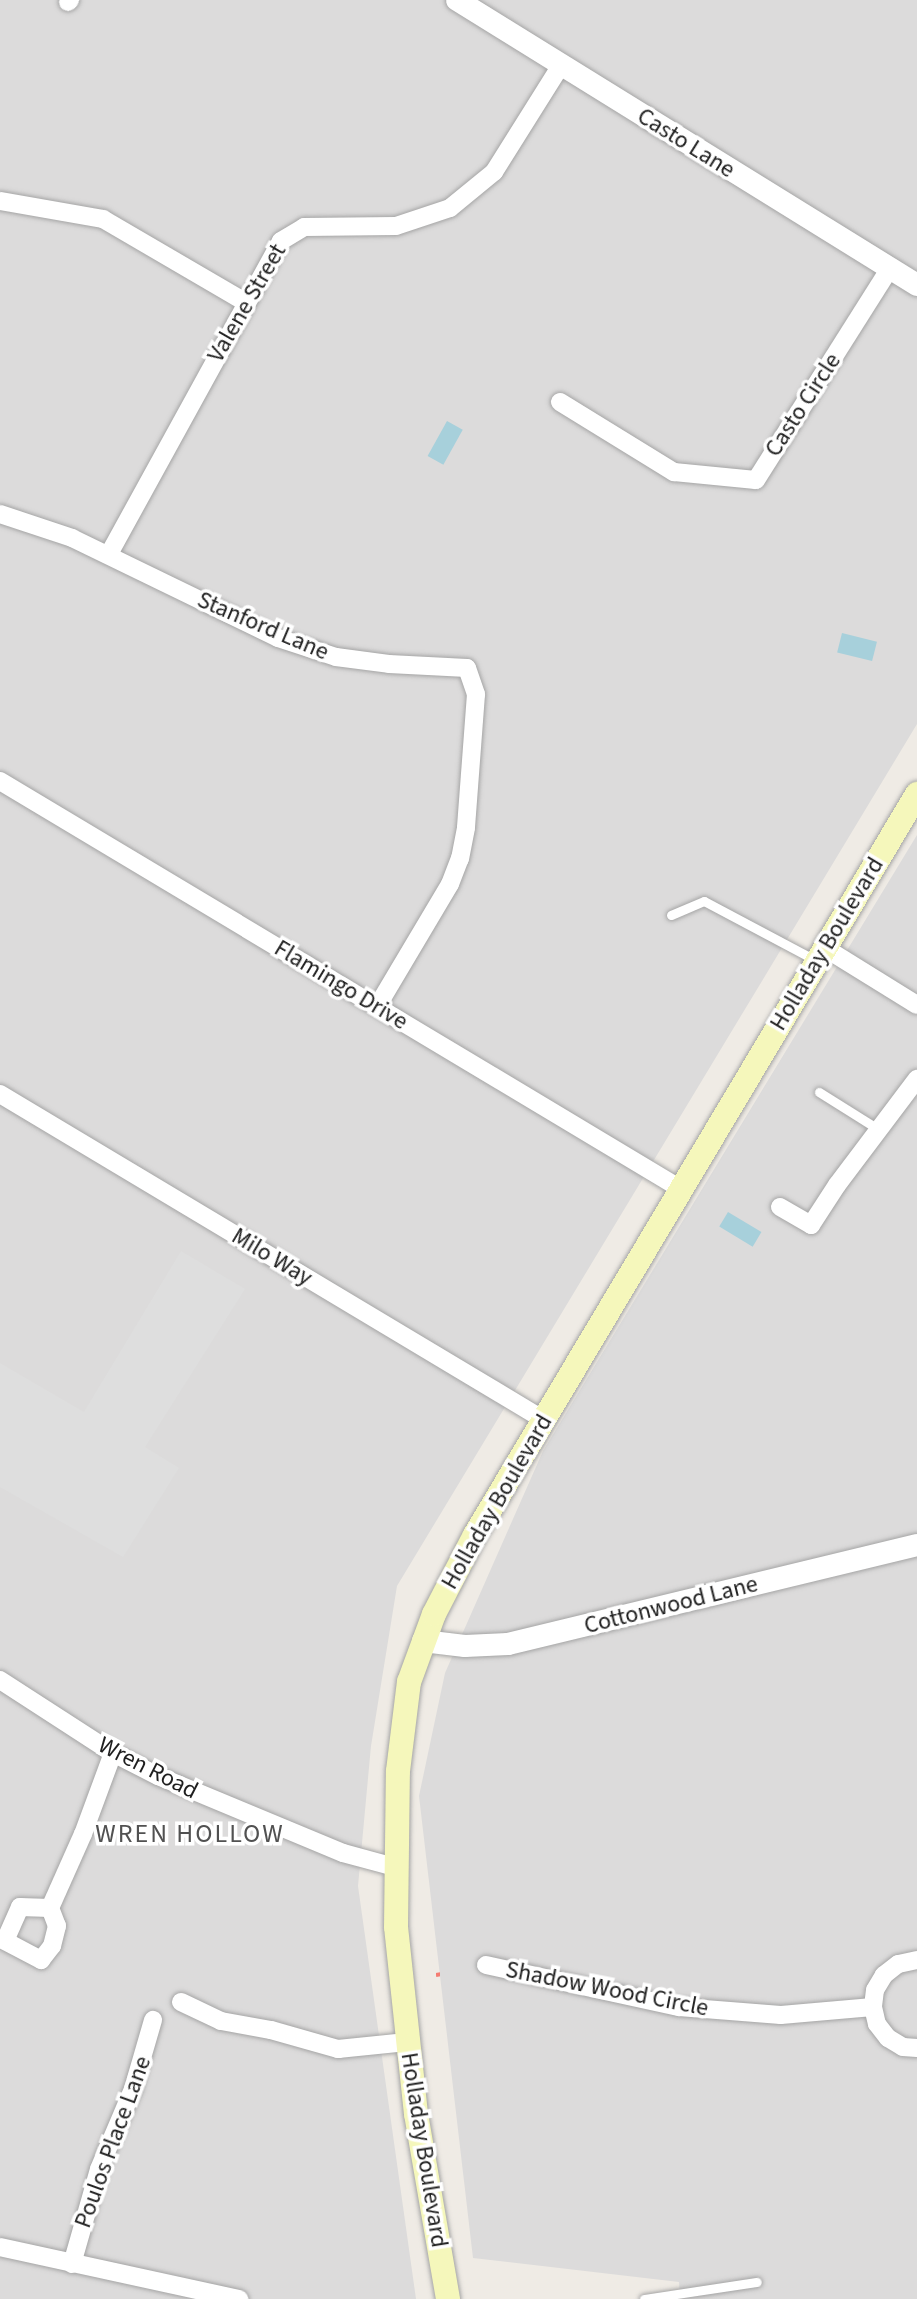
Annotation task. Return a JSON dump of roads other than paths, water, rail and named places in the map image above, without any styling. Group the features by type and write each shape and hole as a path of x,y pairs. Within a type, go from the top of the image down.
{"main road":[{"name":"Holladay Boulevard","path":"448,2299 421,2150 396,1927 395,1867 402,1727 409,1682 423,1641 454,1574 917,794"}],"street":[{"name":"Casto Lane","path":"457,0 917,285"},
{"name":"Valene Street","path":"109,554 275,249 295,230 396,226 433,216 466,198 505,157 561,65"},
{"path":"0,201 103,219 245,302"},
{"name":"Casto Circle","path":"560,402 674,472 756,480 889,270"},
{"name":"Stanford Lane","path":"0,514 109,554 278,638 336,657 389,664 467,668 476,694 466,828 460,858 450,884 377,1007"},
{"name":"Flamingo Drive","path":"0,781 681,1189"},
{"path":"821,954 917,1005"},
{"path":"780,1207 811,1225 917,1079"},
{"name":"Milo Way","path":"0,1094 544,1420"},
{"name":"Cottonwood Lane","path":"423,1641 465,1646 508,1644 917,1545"},
{"name":"Wren Road","path":"0,1680 113,1753 243,1814 343,1853 395,1867"},
{"path":"50,1908 83,1834 113,1753"},
{"path":"917,1960 898,1964 884,1975 875,1990 873,2007 877,2024 888,2038 903,2047 917,2048"},
{"name":"Shadow Wood Circle","path":"486,1965 679,2007 781,2015 873,2007"},
{"path":"181,2002 221,2021 271,2030 338,2049 407,2042"},
{"name":"Poulos Place Lane","path":"72,2264 99,2169 133,2089 153,2020"},
{"path":"0,2247 239,2299"}],"lane":[{"path":"671,915 704,901 821,954"},
{"path":"819,1092 878,1129"},
{"path":"644,2299 757,2282"}],"water":[{"path":"447,421 463,430 443,465 428,456"},
{"path":"842,633 877,642 872,661 837,652"},
{"path":"728,1212 761,1232 753,1247 719,1227"}],"district":[{"name":"WREN HOLLOW","path":"190,1834"}]}
